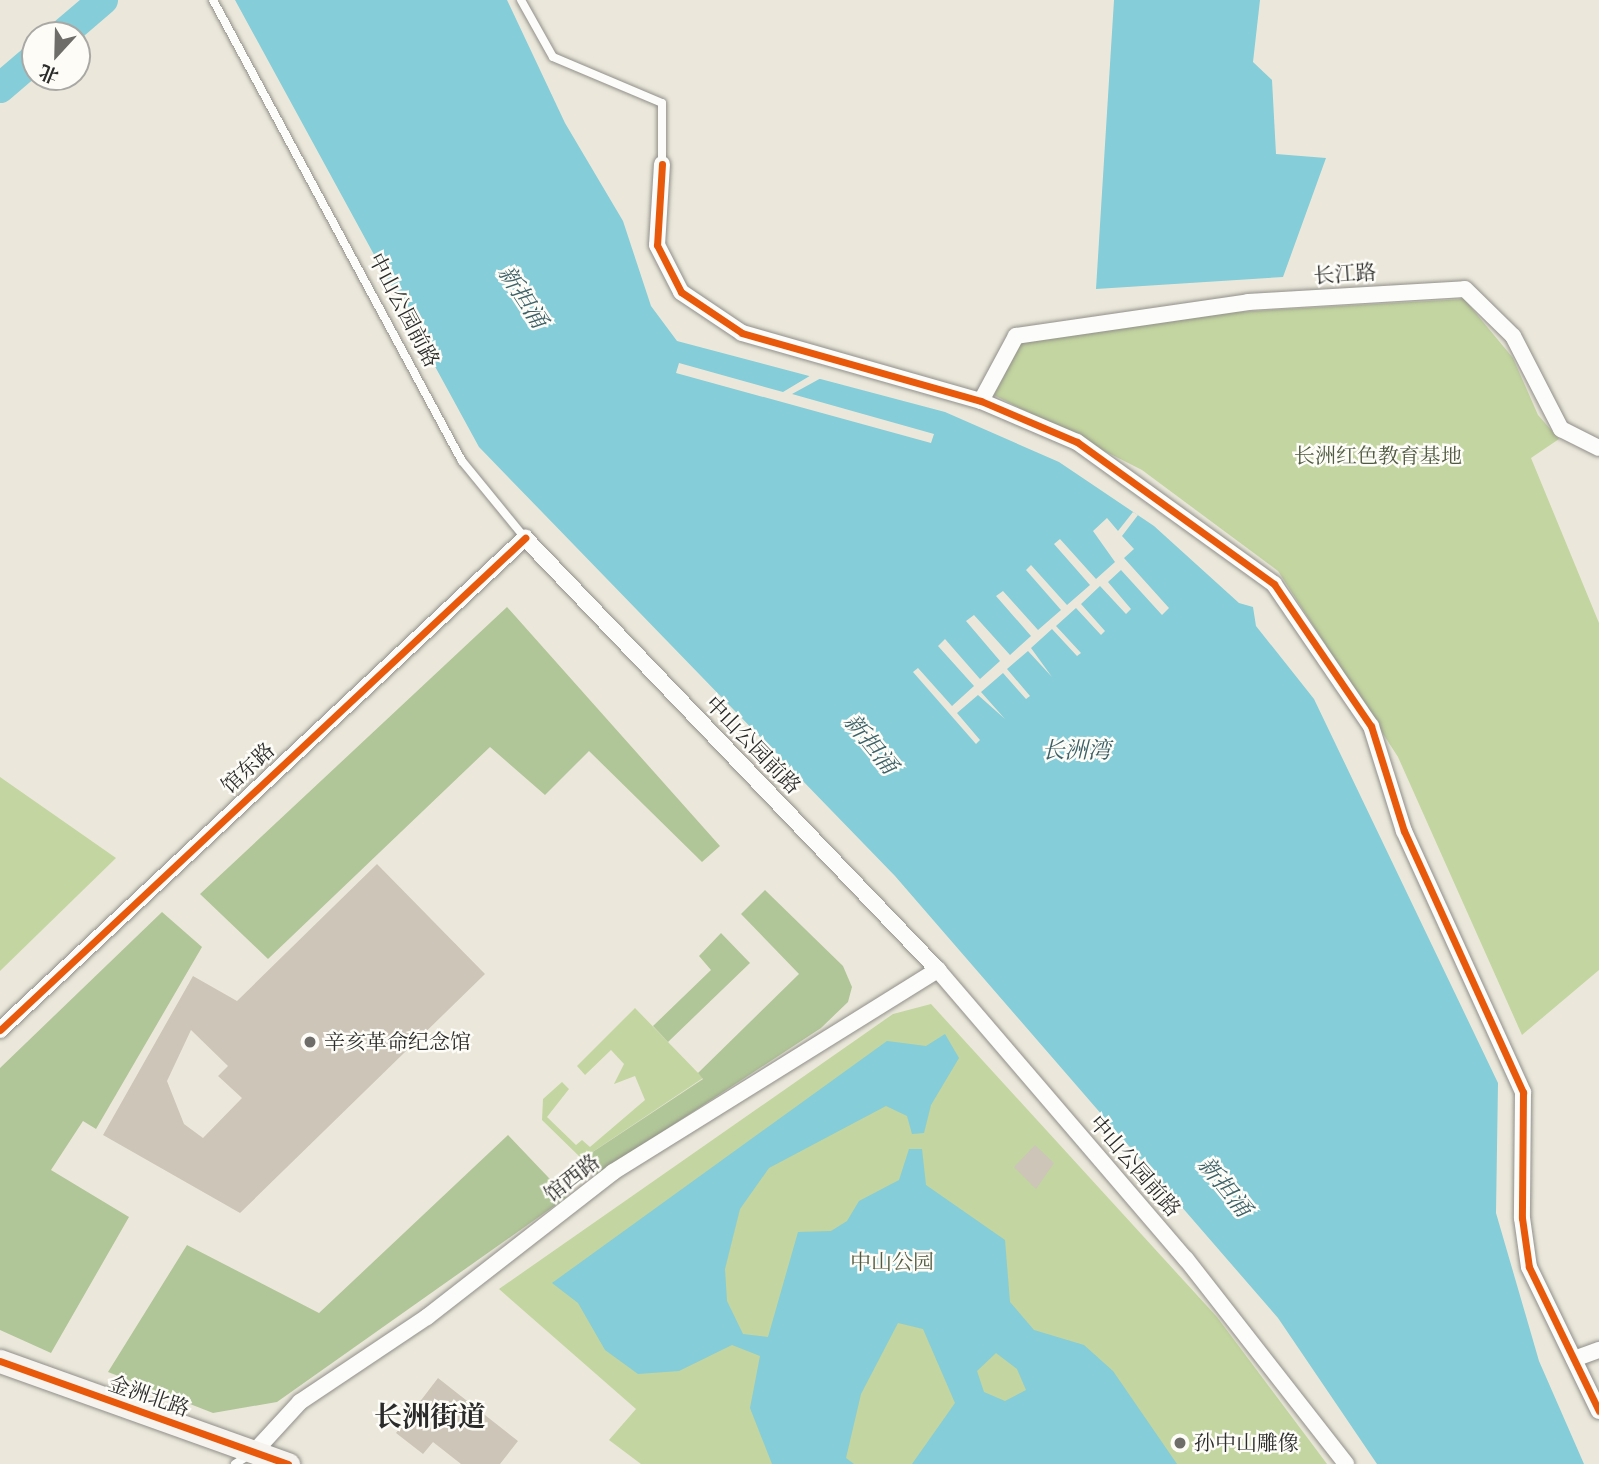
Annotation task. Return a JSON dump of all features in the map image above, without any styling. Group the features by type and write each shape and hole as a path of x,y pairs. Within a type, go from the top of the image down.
{"main road":[{"name":"金洲北路","path":"0,1361 288,1464"}],"street":[{"path":"662,164 657,245 681,292 742,334 981,401 1077,442 1274,584 1371,726 1404,831 1523,1092 1522,1218 1530,1267 1599,1411"},
{"name":"长江路","path":"981,401 1016,336 1248,302 1465,289 1513,336 1561,429 1599,449"},
{"name":"中山公园前路","path":"525,538 937,970 1195,1270 1346,1464"},
{"name":"馆东路","path":"0,1030 525,538"},
{"name":"馆西路","path":"255,1451 300,1402 427,1317 613,1172 937,970"},
{"path":"1574,1359 1599,1350"}],"lane":[{"name":"中山公园前路","path":"213,0 462,461 525,538"},
{"path":"521,0 553,57 662,103 662,164"},
{"path":"235,1464 255,1451"}],"green space":[{"name":"长洲红色教育基地","path":"1464,299 1513,358 1538,415 1559,439 1531,458 1599,623 1599,970 1522,1035 1398,757 1278,571 1142,470 994,395 1022,342 1237,312"},
{"path":"507,607 720,846 702,862 589,751 545,795 490,747 268,959 200,894"},
{"path":"0,777 116,858 0,971"},
{"path":"765,890 843,966 852,987 848,1002 821,1028 595,1176 582,1159 703,1079 698,1073 799,974 741,914"},
{"path":"162,912 202,947 96,1129 83,1121 51,1170 129,1217 51,1353 0,1330 0,1068"},
{"path":"721,933 750,963 668,1042 653,1026 711,970 699,956"},
{"name":"中山公园","path":"931,1004 1217,1317 1327,1464 641,1464 609,1440 636,1409 499,1289 893,1014"},
{"path":"635,1008 703,1078 582,1159 542,1120 543,1099 562,1082 569,1089 547,1117 576,1145 582,1140 590,1147 645,1100 635,1076 614,1084 624,1064 611,1050 585,1075 577,1066"},
{"path":"508,1135 567,1197 277,1402 213,1413 108,1372 187,1245 319,1313"}],"water":[{"name":"长洲湾","path":"235,0 507,0 565,123 623,221 651,306 677,341 945,412 1059,462 1154,526 1239,603 1253,607 1256,626 1314,699 1498,1083 1496,1213 1539,1361 1584,1464 1377,1464 1278,1318 895,876 479,447"},
{"path":"1114,0 1260,0 1253,62 1272,80 1276,154 1326,158 1283,277 1096,289"},
{"path":"945,1034 959,1058 931,1105 924,1133 912,1134 907,1116 886,1106 769,1168 740,1209 725,1269 727,1301 743,1334 768,1337 798,1232 831,1231 847,1221 859,1201 899,1180 909,1149 922,1149 926,1185 1005,1240 1010,1302 1034,1330 1084,1345 1113,1371 1177,1464 912,1464 955,1403 923,1329 898,1323 861,1394 846,1458 854,1464 772,1464 750,1408 760,1356 732,1345 679,1371 638,1374 605,1350 578,1303 552,1283 887,1041 926,1046","holes":["996,1353 1017,1369 1026,1390 1005,1401 984,1392 977,1371"]}],"pier":[{"path":"679,363 783,392 813,374 823,377 792,394 934,434 931,443 676,373"},
{"path":"1133,512 1138,515 1122,536 1134,549 1124,558 1169,608 1162,615 1121,570 1108,582 1131,609 1126,614 1100,586 1081,604 1105,631 1101,635 1076,608 1056,626 1081,653 1077,656 1052,629 1031,648 1052,677 1028,651 1007,669 1030,696 1026,699 1003,673 981,692 1005,719 978,695 957,713 980,740 976,744 913,672 918,668 952,706 974,686 938,646 945,639 980,679 1000,661 966,621 974,615 1010,655 1031,636 996,596 1003,591 1038,630 1061,610 1026,570 1031,565 1067,605 1090,585 1054,544 1060,539 1096,579 1115,562 1093,531 1107,518 1118,531"}],"building":[{"name":"辛亥革命纪念馆","path":"377,864 485,974 240,1213 103,1135 193,976 237,1001","holes":["191,1030 228,1066 218,1076 242,1098 203,1138 184,1124 167,1081"]},
{"path":"1035,1145 1054,1163 1036,1189 1014,1167"},
{"path":"438,1378 518,1441 500,1464 461,1464 433,1442 423,1454 396,1433"}],"waterway":[{"path":"78,21 103,0"},
{"path":"0,88 21,70"}],"cycle path":[{"path":"662,164 657,245 681,292 742,333 981,401 1077,442 1274,584 1371,726 1404,831 1523,1092 1522,1218 1529,1267 1599,1411"},
{"path":"0,1030 525,538"},
{"path":"0,1361 288,1464"}],"place":[{"name":"辛亥革命纪念馆","path":"310,1042"},
{"name":"孙中山雕像","path":"1180,1443"}],"district":[{"name":"长洲街道","path":"430,1417"}],"water label":[{"name":"新担涌","path":"522,297"},
{"name":"新担涌","path":"870,744"},
{"name":"新担涌","path":"1224,1187"}]}
